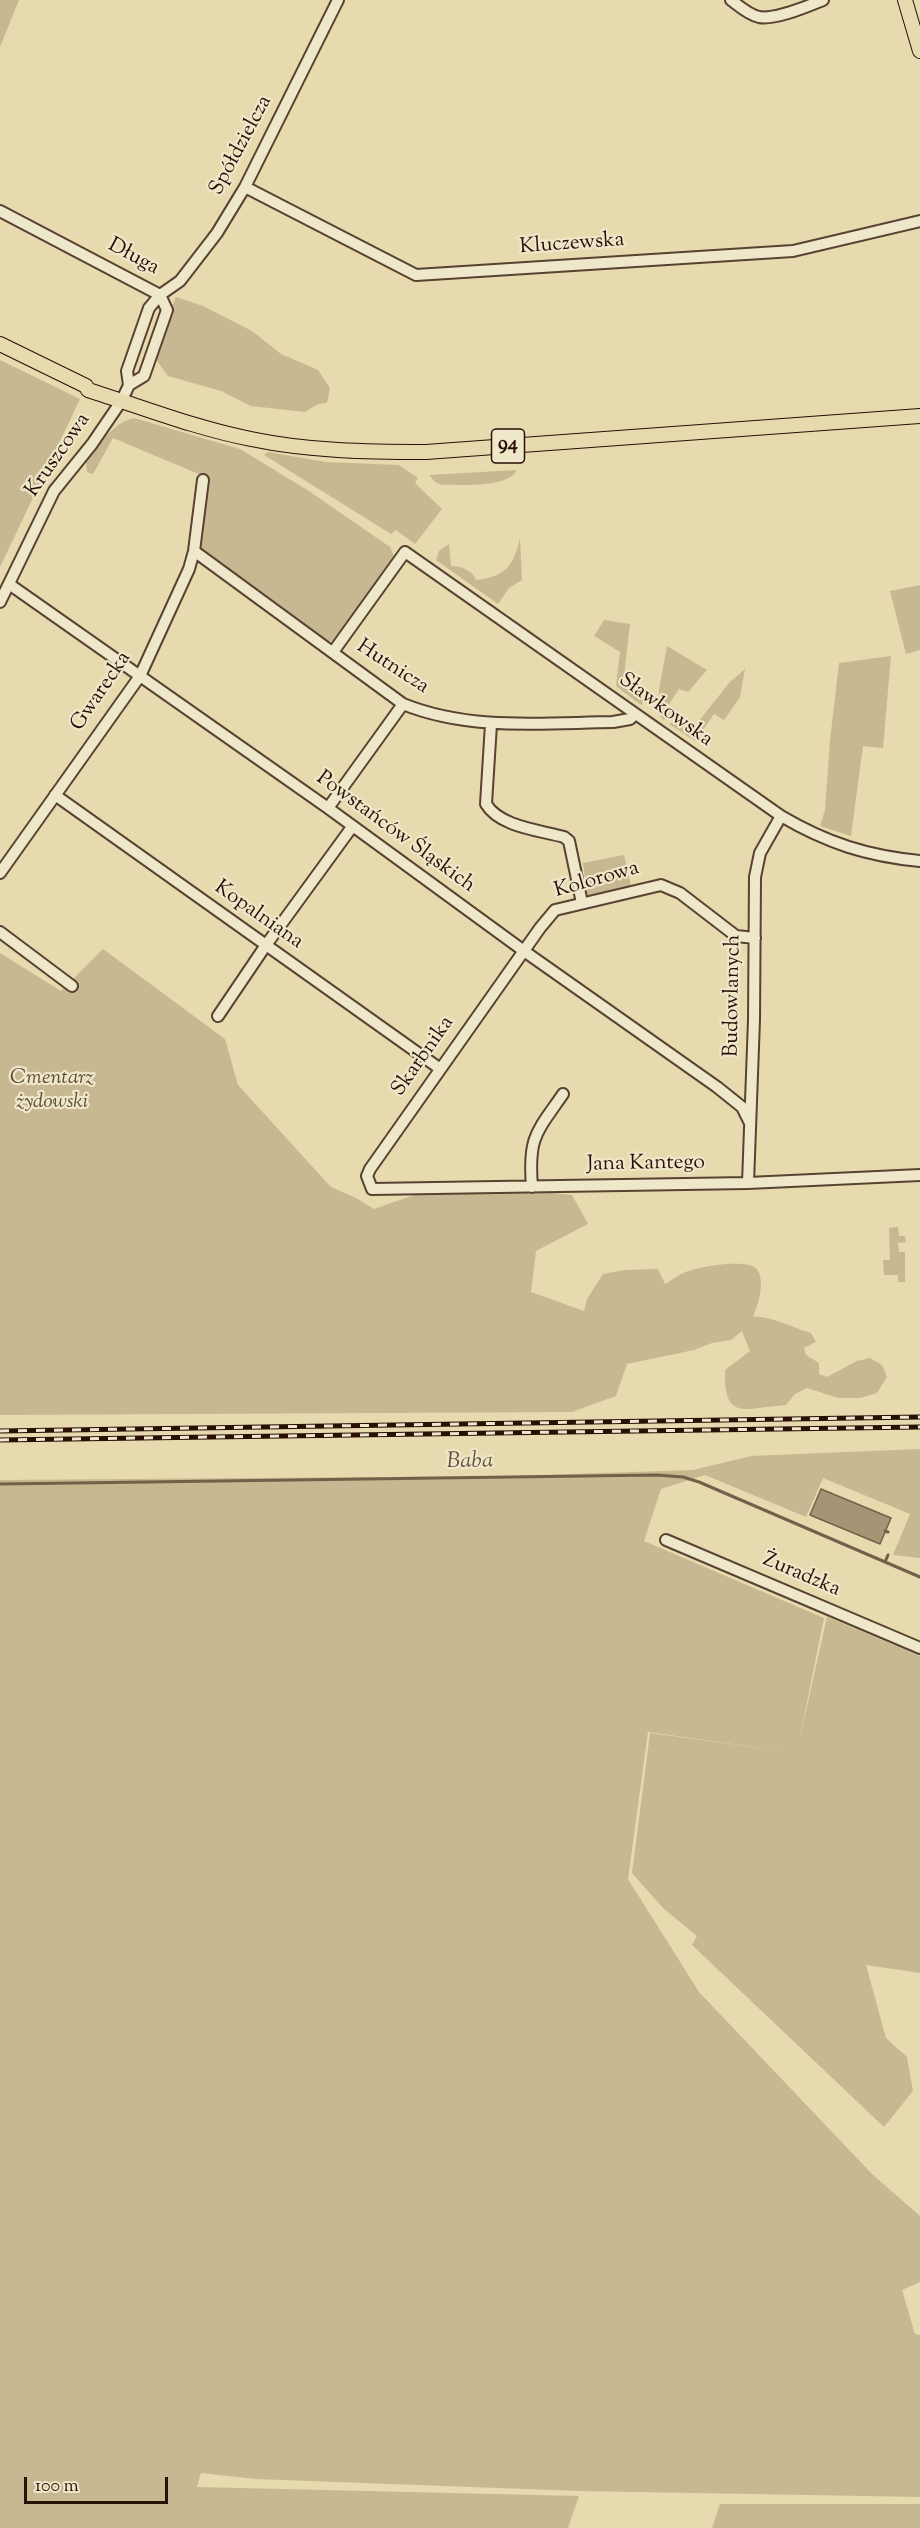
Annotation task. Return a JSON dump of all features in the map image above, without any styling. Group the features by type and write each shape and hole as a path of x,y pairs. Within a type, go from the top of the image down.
{"main road":[{"path":"905,0 920,51"},
{"name":"94","path":"0,344 86,386 88,390 159,414 253,440 366,452 426,452 920,416"}],"street":[{"name":"Spółdzielcza","path":"160,295 174,286 186,273 217,233 244,187 338,0"},
{"path":"731,0 760,18 800,4 823,0"},
{"name":"Kluczewska","path":"244,187 416,275 793,251 920,221"},
{"name":"Długa","path":"0,211 160,295 149,308 127,371 129,385"},
{"path":"129,385 144,376 157,344 167,310 160,295"},
{"name":"Kruszcowa","path":"0,602 54,491 92,444 122,400 129,385"},
{"name":"Gwarecka","path":"0,873 140,676 189,569 194,551 203,480"},
{"name":"Hutnicza","path":"194,551 403,704 423,712 491,724 613,722 630,719 635,714"},
{"name":"Sławkowska","path":"333,652 405,552 781,816 813,835 837,845 868,854 920,861"},
{"name":"Powstańców Śląskich","path":"9,584 328,808 524,951 732,1098 742,1107 750,1123"},
{"path":"328,808 403,704"},
{"path":"491,724 486,804 491,812 502,819 564,837 569,841 582,903"},
{"name":"Kopalniana","path":"55,795 439,1068"},
{"name":"Budowlanych","path":"748,1183 756,866 781,816"},
{"path":"218,1016 266,945 352,827"},
{"name":"Kolorowa","path":"524,951 555,910 661,885 680,893 736,936 755,938"},
{"path":"0,932 72,986"},
{"name":"Skarbnika","path":"372,1189 367,1176 370,1169 439,1068 524,951"},
{"path":"532,1187 531,1147 538,1130 563,1094"},
{"name":"Jana Kantego","path":"372,1189 748,1183 920,1175"},
{"name":"Żuradzka","path":"666,1540 920,1648"}],"green space":[{"path":"0,0 19,0 0,47"},
{"path":"176,297 203,306 252,331 281,354 318,370 330,388 327,403 318,404 305,412 251,406 221,391 168,376 157,361 158,340"},
{"path":"0,360 80,399 0,567"},
{"path":"134,418 240,449 309,491 390,547 394,556 390,564 334,641 326,641 199,547 208,478 113,438 93,474 87,472 86,462 107,436 119,425"},
{"path":"268,452 326,462 399,465 418,478 415,483 442,509 415,544 396,530 391,534 264,455"},
{"path":"517,470 503,480 483,484 442,485 435,482 429,475"},
{"path":"520,538 522,580 509,588 498,604 436,560 439,551 449,544 451,566 467,570 476,580 495,576 511,563"},
{"path":"920,585 920,650 906,654 890,591"},
{"path":"604,620 630,624 623,684 645,700 641,705 616,686 620,652 594,636"},
{"path":"667,646 707,670 688,692 679,689 668,706 669,717 664,720 659,715 659,690"},
{"path":"891,656 883,748 863,746 851,836 820,826 825,810 839,663"},
{"path":"745,669 740,697 724,720 714,714 695,741 669,724 676,720 691,731 729,683"},
{"path":"624,855 631,886 587,896 583,863"},
{"name":"Cmentarz żydowski","path":"103,949 225,1039 238,1085 331,1187 374,1209 420,1193 523,1190 572,1195 588,1224 536,1251 531,1292 584,1311 587,1299 603,1274 625,1270 658,1269 665,1284 692,1270 724,1264 745,1265 758,1271 761,1282 759,1300 753,1317 774,1320 811,1333 816,1342 804,1348 806,1355 819,1363 819,1374 827,1377 857,1361 870,1358 882,1365 887,1377 877,1393 860,1398 838,1398 807,1388 795,1394 786,1405 740,1408 728,1399 725,1370 750,1351 742,1331 731,1340 627,1364 616,1396 572,1412 0,1415 0,953 61,991"},
{"path":"898,1227 899,1236 905,1236 906,1242 898,1243 899,1252 905,1252 905,1282 898,1282 898,1275 884,1275 883,1260 890,1260 889,1228"},
{"path":"920,1449 920,1558 893,1555 910,1514 823,1478 806,1517 705,1475 661,1489 644,1541 824,1618 799,1742 827,1617 920,1656 920,1973 866,1965 886,2038 907,2057 913,2091 884,2127 692,1945 697,1936 663,1908 632,1873 650,1733 797,1753 648,1732 628,1879 699,1992 872,2174 920,2216 920,2282 902,2290 915,2334 920,2335 920,2497 579,2491 255,2479 201,2473 197,2487 579,2496 568,2528 0,2528 0,1480 509,1476 693,1470 751,1456"},
{"path":"720,2504 920,2504 920,2528 712,2528"}],"shaded area":[{"path":"821,1489 891,1518 880,1544 810,1515"}],"waterway":[{"name":"Baba","path":"0,1484 657,1475 683,1477 920,1577"},
{"name":"Baba","path":"885,1562 888,1555"}],"railway":[{"path":"0,1431 920,1417"},
{"path":"0,1440 920,1427"}]}
